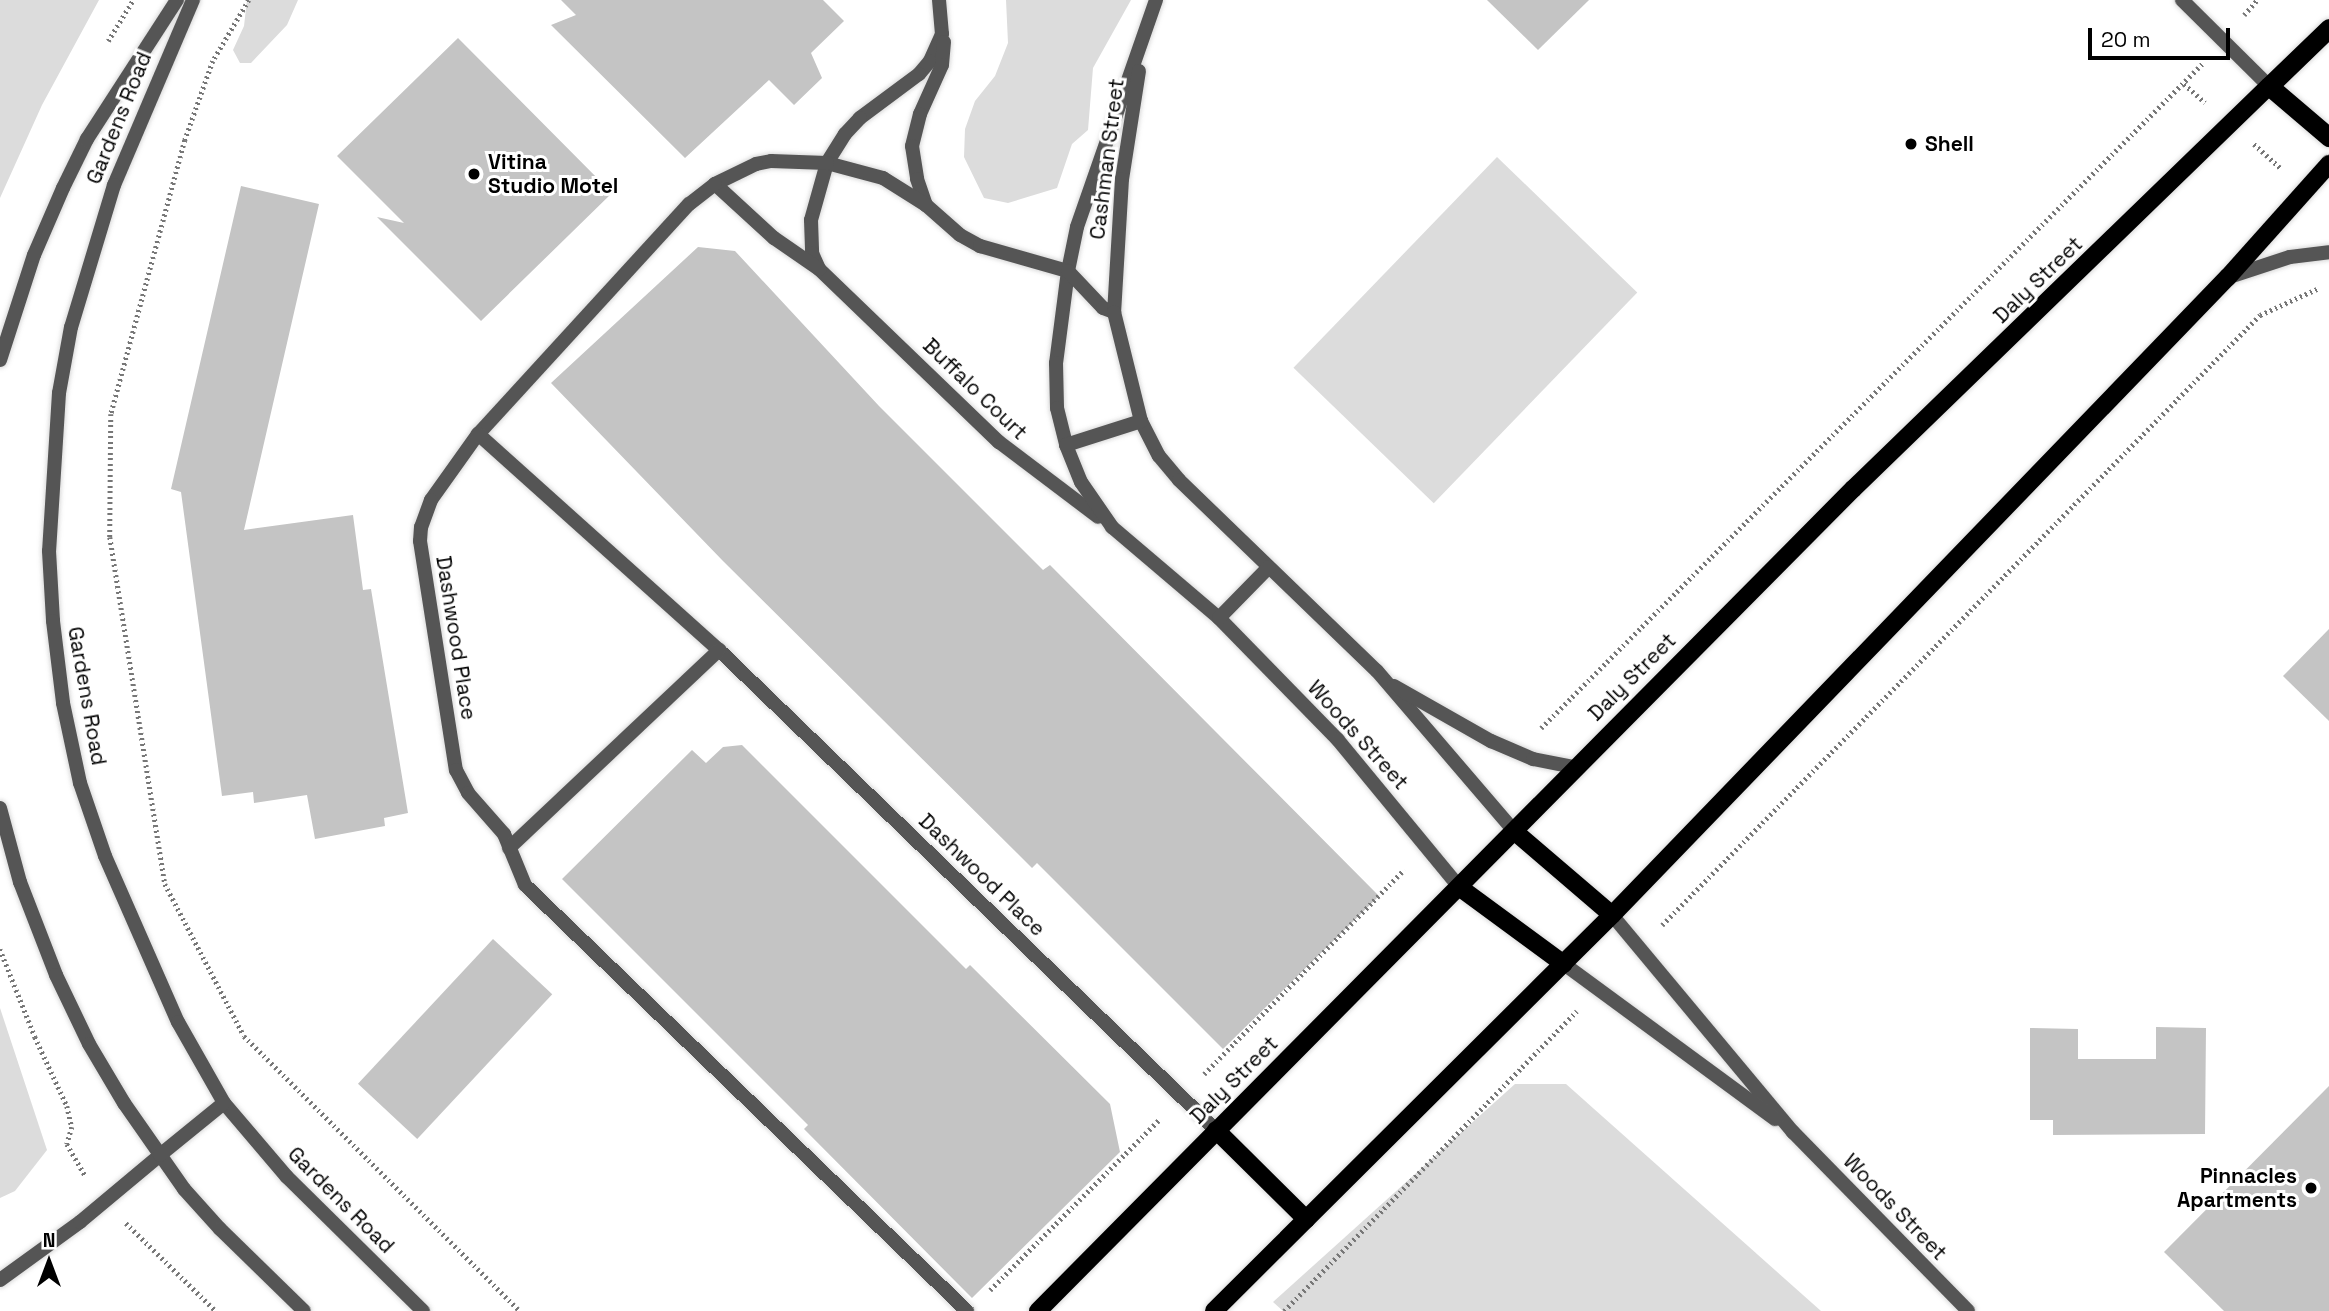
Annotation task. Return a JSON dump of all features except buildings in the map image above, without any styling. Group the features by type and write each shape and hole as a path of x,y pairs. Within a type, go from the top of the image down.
{"highway":[{"path":"2329,28 2269,86 2329,137"}],"main road":[{"name":"Daly Street","path":"1038,1311 1459,887 1574,767 1853,489 2269,86"},
{"path":"1214,1311 1612,915 2228,277 2329,164"},
{"path":"1514,831 1612,915"},
{"path":"1459,887 1564,964"},
{"path":"1216,1130 1306,1219"}],"street":[{"name":"Gardens Road","path":"0,360 34,255 87,139 177,0"},
{"name":"Gardens Road","path":"193,0 114,185 71,327 59,393 49,551 52,621 63,703 80,783 105,856 178,1021 224,1102 287,1177 423,1311"},
{"path":"2182,0 2269,86"},
{"name":"Buffalo Court","path":"819,269 809,237 815,201 827,163 845,134 881,101 919,74 939,47 942,34 940,4"},
{"name":"Buffalo Court","path":"926,205 916,178 912,146 920,114 942,65 944,37 940,4"},
{"name":"Cashman Street","path":"1068,271 1077,227 1154,6"},
{"name":"Cashman Street","path":"1114,312 1122,178 1154,6"},
{"path":"715,184 757,164 771,161 827,163 883,178 926,205 960,235 980,246 1068,271 1103,308 1114,312 1125,366 1141,421 1159,456 1179,480 1394,686 1491,741 1548,763 1574,767"},
{"name":"Buffalo Court","path":"715,184 774,238 819,269 1006,448 1112,527"},
{"name":"Dashwood Place","path":"715,184 689,204 478,433 431,500 421,527 420,541 456,770 468,793 496,824 525,885 967,1311"},
{"path":"2228,277 2290,257 2329,252"},
{"name":"Woods Street","path":"1068,271 1056,363 1057,408 1066,445 1081,482 1112,527 1219,618 1338,740 1459,887"},
{"path":"1066,445 1141,421"},
{"name":"Dashwood Place","path":"478,433 719,650 1216,1130"},
{"path":"1219,618 1269,567"},
{"path":"509,848 719,650"},
{"path":"1377,671 1514,831"},
{"path":"0,808 20,882 56,975 89,1044 184,1189 220,1229 304,1311"},
{"name":"Woods Street","path":"1612,915 1793,1132 1968,1311"},
{"name":"Woods Street","path":"1564,964 1793,1132"},
{"path":"0,1280 105,1201 224,1102"}],"path":[{"path":"248,0 214,61 185,140 111,414 110,537 166,884 244,1036 520,1311"},
{"path":"1549,719 2187,82"},
{"path":"1639,948 2260,316 2329,283"},
{"path":"0,949 35,1037 67,1106 72,1127 67,1143 82,1172 105,1201 157,1256 216,1311"},
{"path":"1284,1311 1599,989"}],"shaded area":[{"path":"0,0 99,0 42,105 0,198"},
{"path":"247,0 298,0 287,25 251,63 240,63 233,50 244,26"},
{"path":"1006,0 1131,0 1093,68 1088,130 1072,144 1057,188 1008,203 984,198 964,157 965,129 975,101 995,76 1008,43"},
{"path":"1497,157 1637,292 1434,503 1293,368"},
{"path":"0,1008 47,1150 15,1191 0,1198"},
{"path":"1515,1084 1566,1084 1821,1311 1283,1311 1273,1302"}],"place":[{"name":"Shell","path":"1911,144"},
{"name":"Vitina Studio Motel","path":"474,174"},
{"name":"Pinnacles Apartments","path":"2311,1188"}]}
